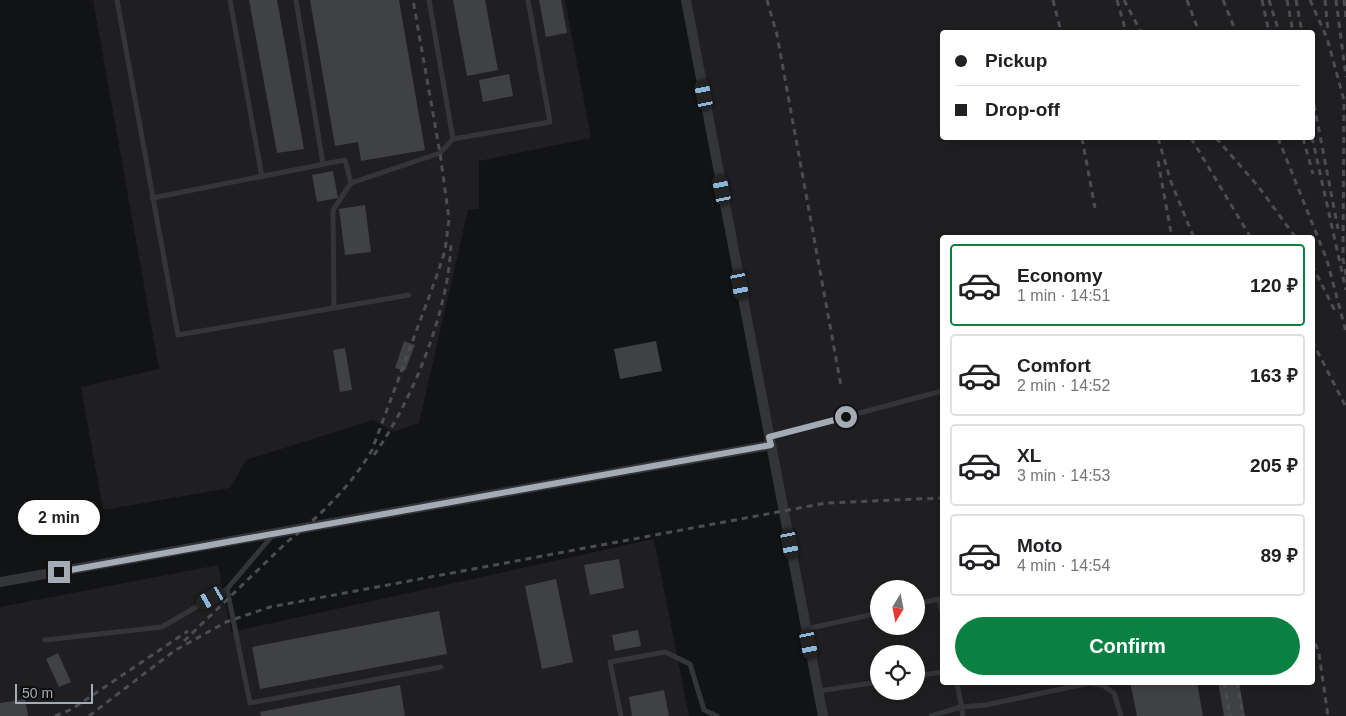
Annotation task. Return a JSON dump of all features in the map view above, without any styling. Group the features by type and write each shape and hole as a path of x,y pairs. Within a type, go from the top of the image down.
{"street":[{"path":"686,0 823,716"},
{"path":"0,582 274,534 770,441"}],"lane":[{"path":"117,0 178,335 409,295"},
{"path":"230,0 262,176"},
{"path":"296,0 323,164"},
{"path":"429,0 453,139"},
{"path":"334,307 333,210 352,183 440,153 453,139 550,122 528,0"},
{"path":"152,198 345,160 352,183"},
{"path":"770,441 940,392"},
{"path":"45,640 162,627 227,589 274,534"},
{"path":"227,589 227,599 250,703 441,668"},
{"path":"925,601 940,597"},
{"path":"806,629 870,615"},
{"path":"621,716 610,662 665,652 690,664 704,710 717,716"},
{"path":"925,675 940,672"},
{"path":"818,691 870,683"},
{"path":"957,685 963,716"},
{"path":"931,716 961,707 986,705 1081,685"},
{"path":"1102,685 1114,693 1121,716"}],"shaded area":[{"path":"93,0 565,0 591,138 479,161 479,209 468,210 419,423 393,432 373,420 246,460 230,488 103,510 81,387 159,369"},
{"path":"686,0 1346,0 1346,716 824,716"},
{"path":"654,539 689,716 0,716 0,607 218,565 231,632"}],"building":[{"path":"249,0 277,0 304,149 277,153"},
{"path":"310,0 399,0 425,150 361,161 358,142 335,146"},
{"path":"453,0 485,0 498,70 467,76"},
{"path":"539,0 561,0 567,33 546,37"},
{"path":"509,74 513,96 483,102 479,80"},
{"path":"333,171 338,198 317,202 312,175"},
{"path":"365,205 371,252 345,255 339,209"},
{"path":"404,341 415,345 405,371 395,368"},
{"path":"656,341 662,371 620,379 614,349"},
{"path":"345,348 352,390 340,392 333,350"},
{"path":"619,559 624,588 590,595 584,565"},
{"path":"556,579 573,662 542,669 525,586"},
{"path":"439,611 447,654 260,689 252,647"},
{"path":"638,630 641,646 615,651 612,635"},
{"path":"58,653 71,682 59,687 46,659"},
{"path":"400,685 405,716 261,716 260,712"},
{"path":"1131,685 1198,685 1203,716 1137,716"},
{"path":"1219,685 1240,685 1245,716 1224,716"},
{"path":"664,690 669,716 632,716 629,697"},
{"path":"25,699 28,716 0,716 0,703"}],"railway":[{"path":"184,641 287,542 323,511 345,488 364,463 372,450 436,278 445,251 449,219 440,153 413,0"},
{"path":"767,0 777,35 841,386"},
{"path":"1053,0 1060,30"},
{"path":"1117,0 1125,30"},
{"path":"1124,0 1140,30"},
{"path":"1187,0 1198,30"},
{"path":"1223,0 1235,30"},
{"path":"1262,0 1269,30"},
{"path":"1269,0 1278,30"},
{"path":"1287,0 1293,30"},
{"path":"1296,0 1302,30"},
{"path":"1310,0 1327,38 1344,100 1343,259 1346,275"},
{"path":"1325,0 1328,31"},
{"path":"1336,0 1346,77"},
{"path":"1344,0 1346,17"},
{"path":"1315,110 1338,229"},
{"path":"1082,140 1095,208"},
{"path":"1159,140 1171,182 1193,235"},
{"path":"1192,140 1249,235"},
{"path":"1218,140 1258,186 1294,235"},
{"path":"1279,140 1327,260 1346,332"},
{"path":"1304,140 1313,174"},
{"path":"1313,140 1346,290"},
{"path":"1158,161 1171,235"},
{"path":"374,455 402,408 426,354 444,297 451,243"},
{"path":"1315,271 1335,311"},
{"path":"1315,347 1346,407"},
{"path":"89,716 174,651 226,622 270,607 826,503 940,498"},
{"path":"55,716 72,709 188,631"},
{"path":"1315,642 1319,654 1328,716"},
{"path":"1225,685 1230,716"},
{"path":"1238,685 1243,716"}],"route":[{"path":"59,572 771,445 769,437 846,417"}]}
